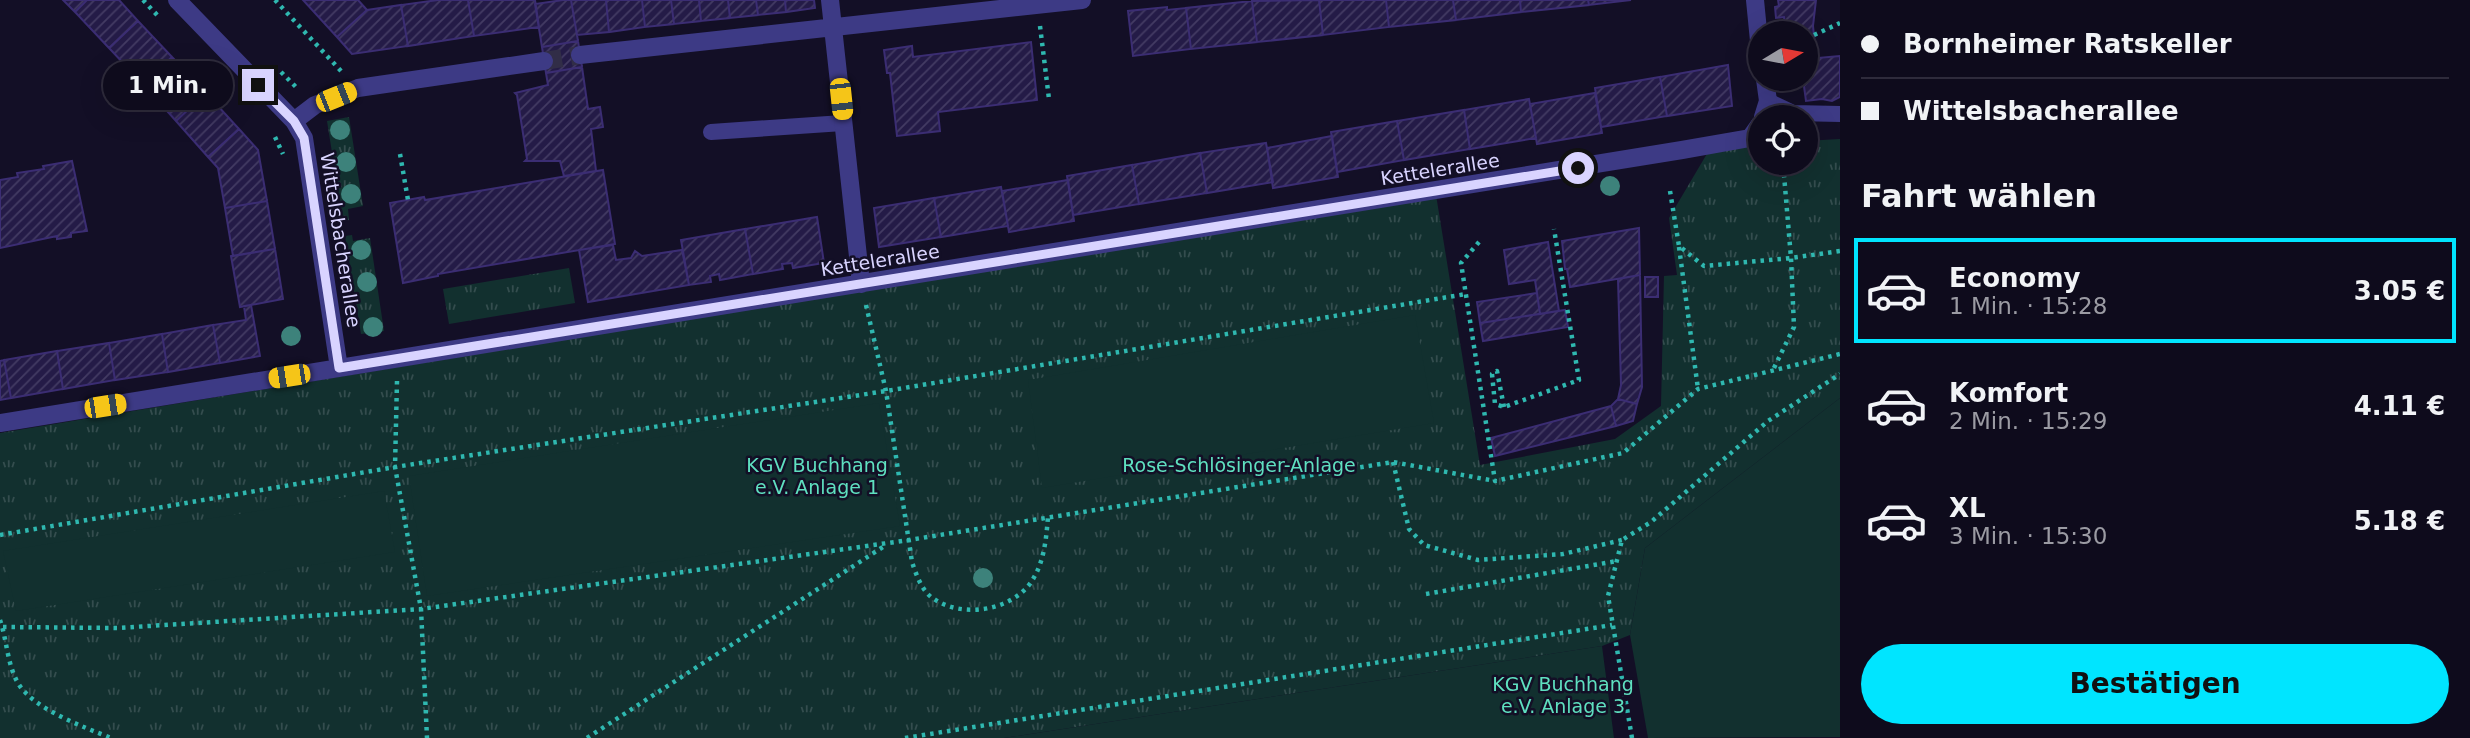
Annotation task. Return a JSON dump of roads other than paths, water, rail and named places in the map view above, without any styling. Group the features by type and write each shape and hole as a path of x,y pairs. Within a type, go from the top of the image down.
{"street":[{"name":"Wittelsbacherallee","path":"177,0 294,121 304,138 339,368"},
{"path":"830,0 861,284"},
{"path":"580,55 1082,0"},
{"path":"1755,0 1757,21"},
{"path":"294,121 315,105 358,88 544,61"},
{"name":"Kettelerallee","path":"0,423 1748,138"}],"lane":[{"path":"1818,114 1840,114"},
{"path":"711,132 843,123"}],"tunnel":[{"path":"544,61 580,55"}],"park label":[{"name":"Rose-Schlösinger-Anlage","path":"1239,465"},
{"name":"KGV Buchhang e.V. Anlage 1","path":"817,476"},
{"name":"KGV Buchhang e.V. Anlage 3","path":"1563,695"}]}
